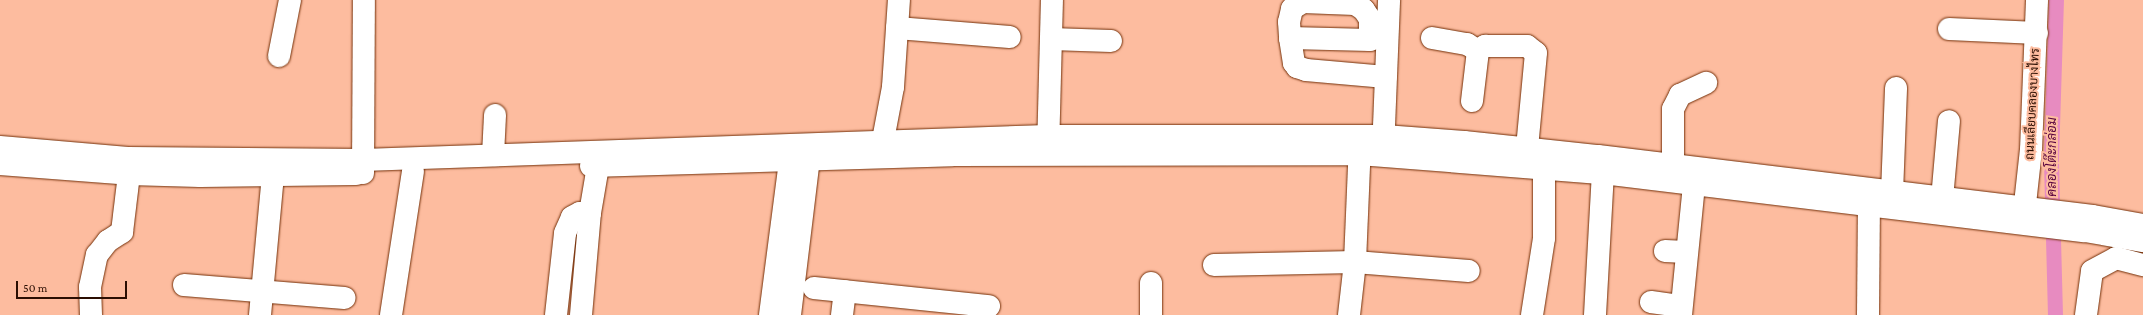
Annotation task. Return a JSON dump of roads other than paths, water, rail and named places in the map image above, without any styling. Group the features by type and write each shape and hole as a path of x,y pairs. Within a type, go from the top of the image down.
{"street":[{"path":"279,56 290,0"},
{"path":"363,167 364,0"},
{"path":"883,140 893,86 899,0"},
{"path":"1048,145 1052,0"},
{"path":"1379,39 1389,0"},
{"name":"ถนนเลียบคลองบางไทร","path":"2027,217 2038,0"},
{"path":"1383,146 1386,77 1379,39 1370,19 1364,10 1355,4 1303,2 1292,9 1289,22 1290,38 1294,63 1297,67 1386,77"},
{"path":"897,28 1010,37"},
{"path":"1949,29 2037,33"},
{"path":"1290,38 1379,39"},
{"path":"1432,38 1467,44 1478,51"},
{"path":"1051,39 1111,41"},
{"path":"1472,101 1478,51 1485,46 1527,46 1536,53 1527,149"},
{"path":"1673,166 1673,109 1680,95 1706,83"},
{"path":"1892,193 1896,88"},
{"path":"493,155 495,114"},
{"path":"1942,199 1950,121"},
{"path":"0,164 129,174 273,176 493,155 883,140 1048,145 1360,145 1527,149 1942,199 2027,217"},
{"path":"0,147 128,158 363,167 413,172 799,160 1048,145"},
{"path":"1348,315 1355,262 1360,145"},
{"path":"1383,146 1544,168 1603,173 1869,207 2027,217 2089,223 2143,225"},
{"path":"770,315 799,160"},
{"path":"790,315 799,160"},
{"path":"582,315 590,213 598,166"},
{"path":"1532,315 1544,238 1544,168"},
{"path":"391,315 413,172"},
{"path":"1595,315 1603,173"},
{"path":"91,315 90,287 97,255 108,241 122,232 129,174"},
{"path":"260,315 273,176"},
{"path":"1651,302 1681,310 1675,252 1694,184"},
{"path":"1868,315 1869,207"},
{"path":"556,315 565,233 572,217 580,213 590,213"},
{"path":"2089,223 2143,241"},
{"path":"2086,315 2092,271 2116,258 2143,265"},
{"path":"1214,265 1355,262 1469,271"},
{"path":"1151,283 1151,315"},
{"path":"184,285 263,290 344,298"},
{"path":"814,288 989,306"},
{"path":"842,315 845,291"}],"waterway":[{"name":"คลองโต๊ะกล่อม","path":"2055,315 2051,158 2056,0"}]}
